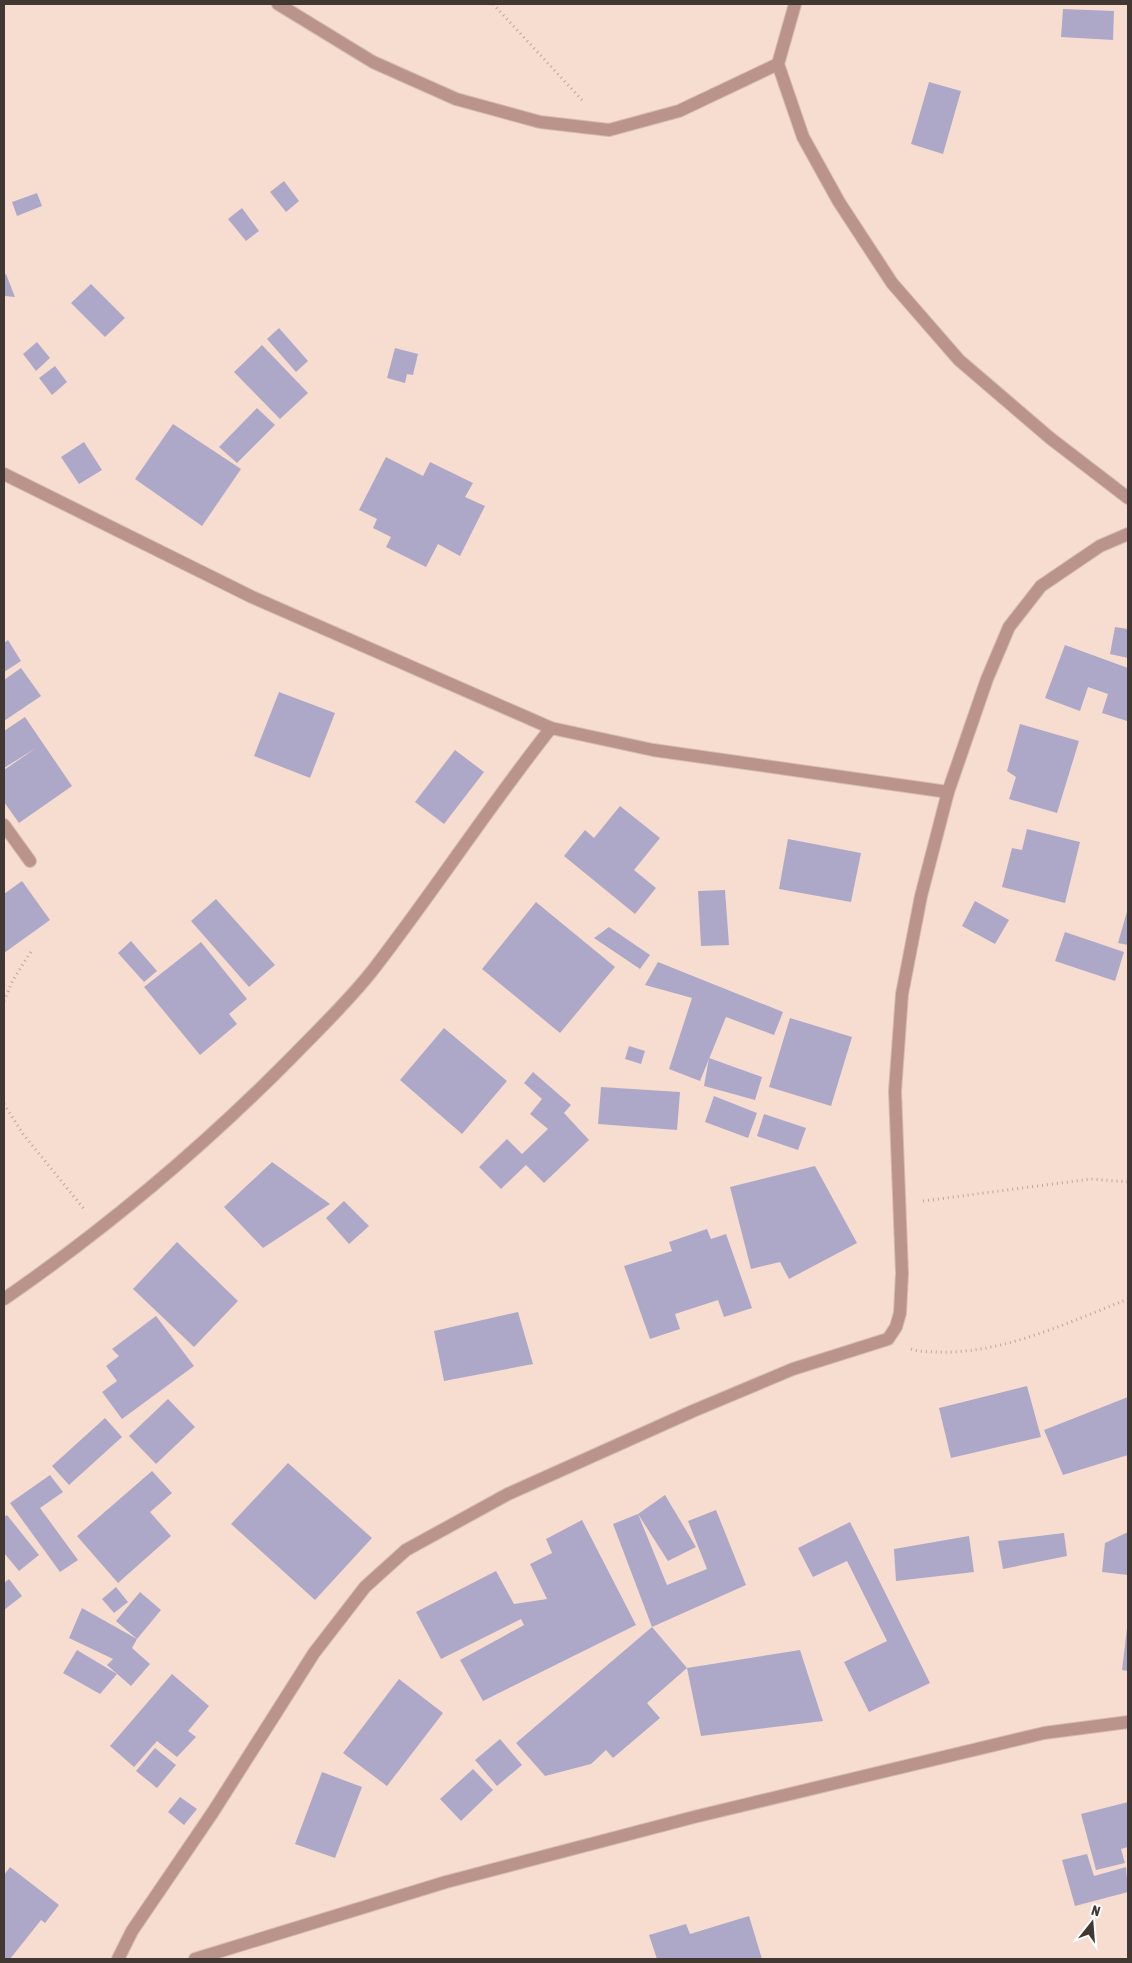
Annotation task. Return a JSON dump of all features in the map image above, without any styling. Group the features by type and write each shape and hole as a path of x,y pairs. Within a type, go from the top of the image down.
{"street":[{"path":"278,4 373,62 456,99 540,122 609,130 679,111 778,64"},
{"path":"795,4 778,64 803,137 839,202 892,283 959,360 1050,438 1128,498"},
{"path":"4,474 252,597 551,728 654,750 948,792"},
{"path":"118,1959 132,1931 223,1797 314,1653 365,1586 406,1550 508,1494 693,1411 793,1368 888,1339 896,1327 900,1313 900,1204 896,1091 902,994 921,896 948,792 987,679 1009,627 1041,586 1100,546 1128,534"},
{"path":"4,1298 100,1228 242,1108 334,1013 375,968 504,787 551,728"},
{"path":"4,825 30,861"},
{"path":"195,1959 446,1882 703,1814 1044,1733 1128,1722"}],"path":[{"path":"493,4 609,130"},
{"path":"4,1001 13,980 32,950"},
{"path":"4,1104 23,1134 100,1228"},
{"path":"900,1204 1091,1179 1128,1182"},
{"path":"888,1339 914,1350 944,1352 976,1350 1039,1334 1128,1299"}],"building":[{"path":"1063,9 1114,11 1113,40 1061,37"},
{"path":"929,82 961,91 943,154 911,144"},
{"path":"284,181 299,201 286,212 270,192"},
{"path":"37,193 42,206 17,216 12,202"},
{"path":"242,208 259,231 246,241 228,219"},
{"path":"6,274 15,297 5,296 4,275"},
{"path":"91,284 125,318 105,337 71,303"},
{"path":"279,328 308,361 296,372 267,339"},
{"path":"37,342 50,358 36,371 23,354"},
{"path":"262,345 308,393 280,419 234,372"},
{"path":"395,348 418,354 413,375 407,374 405,383 387,378"},
{"path":"55,366 67,382 52,395 39,378"},
{"path":"257,408 275,425 237,463 219,447"},
{"path":"173,424 241,469 202,526 135,479"},
{"path":"84,442 102,470 79,484 61,457"},
{"path":"386,457 423,476 430,462 473,483 465,497 485,506 460,556 438,544 426,567 386,547 391,537 373,528 377,519 359,510"},
{"path":"1115,627 1128,629 1128,658 1110,654"},
{"path":"8,640 21,661 4,672 4,643"},
{"path":"1065,645 1128,668 1127,721 1102,713 1108,694 1088,687 1080,711 1045,698"},
{"path":"21,668 41,696 4,721 4,680"},
{"path":"279,692 335,713 310,778 254,756"},
{"path":"25,717 72,786 19,823 4,802 4,770 36,748 4,768 4,731"},
{"path":"1020,724 1079,741 1057,813 1009,799 1016,777 1007,771"},
{"path":"455,750 484,772 444,824 415,802"},
{"path":"620,806 660,838 634,870 656,888 635,914 564,856 585,830 594,838"},
{"path":"1027,829 1080,842 1065,903 1002,887 1012,848 1022,850"},
{"path":"788,839 861,853 851,902 779,889"},
{"path":"22,881 50,920 4,953 4,894"},
{"path":"725,890 729,945 701,946 698,891"},
{"path":"216,899 275,965 249,987 191,921"},
{"path":"975,901 1009,920 995,944 962,926"},
{"path":"536,902 615,967 560,1033 482,969"},
{"path":"1128,908 1128,945 1118,943"},
{"path":"609,927 650,955 640,969 594,938"},
{"path":"1065,932 1124,952 1115,981 1055,961"},
{"path":"131,941 157,971 144,982 118,953"},
{"path":"201,942 247,999 229,1014 237,1024 200,1055 144,987"},
{"path":"658,962 783,1012 774,1035 726,1017 700,1081 669,1069 692,998 645,985"},
{"path":"790,1018 852,1037 831,1106 769,1087"},
{"path":"444,1028 507,1081 462,1134 400,1080"},
{"path":"629,1046 645,1051 641,1064 625,1059"},
{"path":"709,1058 762,1077 755,1100 704,1086"},
{"path":"533,1072 571,1105 564,1113 589,1140 544,1183 526,1165 501,1189 479,1167 507,1139 522,1154 548,1129 530,1114 542,1099 524,1083"},
{"path":"601,1087 680,1092 677,1130 598,1124"},
{"path":"714,1096 757,1113 748,1138 705,1122"},
{"path":"764,1114 806,1128 798,1150 757,1136"},
{"path":"272,1162 330,1204 263,1248 224,1207"},
{"path":"815,1166 857,1243 789,1279 780,1262 751,1269 730,1187"},
{"path":"344,1201 369,1226 349,1244 326,1218"},
{"path":"707,1229 711,1239 726,1234 752,1308 724,1317 718,1300 675,1314 680,1329 650,1339 624,1266 672,1251 669,1242"},
{"path":"177,1242 238,1301 194,1347 133,1289"},
{"path":"518,1312 533,1364 444,1381 434,1331"},
{"path":"156,1316 194,1366 122,1419 102,1392 117,1381 106,1366 119,1356 112,1349"},
{"path":"1027,1386 1041,1437 951,1458 939,1408"},
{"path":"1128,1397 1128,1455 1063,1475 1044,1430"},
{"path":"168,1399 195,1427 156,1464 129,1436"},
{"path":"105,1418 122,1437 69,1485 52,1466"},
{"path":"288,1463 372,1538 315,1600 231,1524"},
{"path":"152,1471 172,1493 150,1512 171,1536 118,1583 77,1536"},
{"path":"50,1475 63,1492 40,1508 78,1560 60,1572 10,1503"},
{"path":"665,1495 696,1547 668,1561 638,1514"},
{"path":"716,1510 746,1585 652,1627 613,1524 638,1514 667,1585 707,1569 688,1521"},
{"path":"7,1515 39,1555 19,1571 4,1553 4,1517"},
{"path":"582,1520 636,1625 483,1701 460,1660 524,1625 521,1619 441,1659 416,1612 496,1571 514,1604 547,1599 530,1564 552,1553 546,1539"},
{"path":"850,1522 930,1683 869,1712 844,1662 887,1641 847,1561 813,1577 798,1548"},
{"path":"1128,1532 1128,1575 1102,1572 1105,1543"},
{"path":"1064,1533 1067,1556 1003,1569 998,1541"},
{"path":"969,1536 974,1572 896,1581 894,1549"},
{"path":"9,1579 22,1596 4,1610 4,1583"},
{"path":"116,1587 128,1602 114,1613 102,1599"},
{"path":"140,1592 161,1610 137,1639 116,1621"},
{"path":"82,1608 137,1639 132,1648 150,1664 131,1686 107,1665 113,1659 69,1638"},
{"path":"652,1627 687,1668 647,1703 660,1718 613,1758 606,1750 591,1764 545,1776 516,1743"},
{"path":"1128,1628 1128,1671 1122,1670"},
{"path":"77,1650 117,1674 100,1694 63,1673"},
{"path":"800,1650 823,1721 701,1736 687,1668"},
{"path":"172,1674 209,1706 188,1731 196,1737 177,1757 157,1741 134,1767 110,1746"},
{"path":"399,1679 443,1713 387,1786 343,1753"},
{"path":"500,1739 522,1765 497,1786 475,1760"},
{"path":"155,1748 176,1765 157,1788 136,1771"},
{"path":"473,1769 493,1790 461,1821 440,1799"},
{"path":"322,1772 362,1787 335,1858 295,1844"},
{"path":"180,1797 197,1809 184,1825 168,1812"},
{"path":"1128,1802 1128,1847 1121,1849 1125,1863 1096,1870 1081,1814"},
{"path":"1087,1854 1094,1876 1126,1867 1128,1892 1075,1906 1062,1860"},
{"path":"10,1867 59,1905 45,1923 41,1920 10,1959 4,1959 4,1875"},
{"path":"749,1916 762,1959 657,1959 649,1935 686,1924 690,1934"}]}
